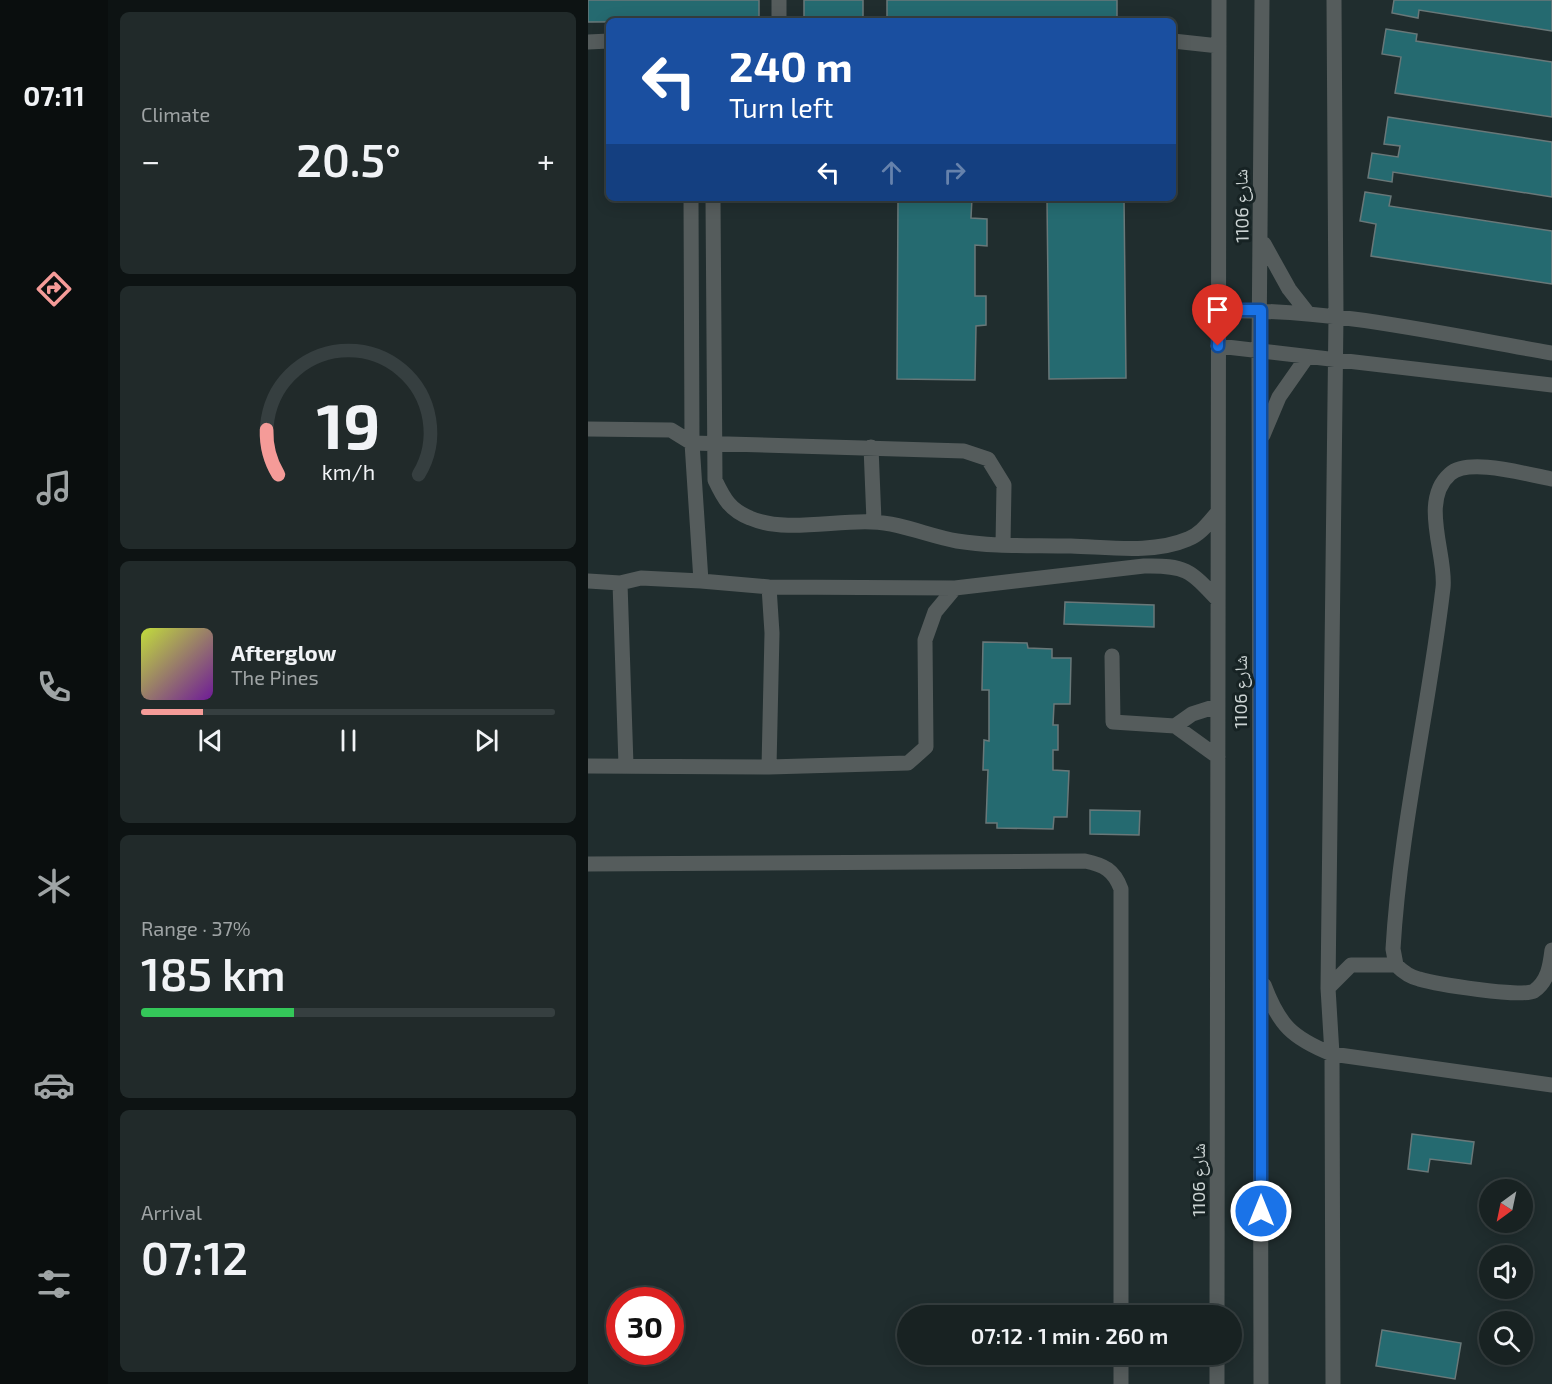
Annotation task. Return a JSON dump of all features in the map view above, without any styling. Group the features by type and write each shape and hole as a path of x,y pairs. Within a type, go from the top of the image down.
{"street":[{"path":"779,0 779,18"},
{"name":"شارع 1106","path":"1217,1305 1218,757 1216,706 1220,0"},
{"name":"شارع 1106","path":"1261,1384 1259,350 1262,239 1262,0"},
{"path":"1333,1384 1332,1054 1328,988 1336,316 1334,0"},
{"path":"588,42 606,41"},
{"path":"1176,41 1220,46"},
{"path":"691,201 692,443 701,581"},
{"path":"713,201 715,480 724,500 733,510 753,520 775,524 874,521 957,541 1147,547 1171,545 1200,532 1218,512"},
{"path":"1262,239 1279,273 1306,312"},
{"path":"1219,310 1306,312 1552,354"},
{"path":"1218,346 1552,386"},
{"path":"1260,442 1280,397 1307,357"},
{"path":"588,429 671,430 692,443 964,451 988,459 1004,485 1003,544"},
{"path":"871,447 874,521"},
{"path":"1396,965 1393,949 1394,923 1444,585 1435,521 1443,483 1451,472 1468,466 1552,479"},
{"path":"588,581 620,583 641,578 769,587 955,588 1144,566 1171,566 1192,573 1217,599"},
{"path":"620,583 626,765"},
{"path":"769,587 772,633 769,767"},
{"path":"588,766 882,766 908,763 926,747 926,640 934,612 955,588"},
{"path":"1112,656 1113,722 1175,726 1218,757"},
{"path":"1175,726 1192,714 1216,706"},
{"path":"588,864 1085,861 1110,869 1117,876 1121,889 1121,1305"},
{"path":"1328,988 1351,965 1396,965 1419,979 1526,994 1543,982 1549,972 1552,950"},
{"path":"1260,976 1271,1004 1287,1026 1302,1042 1332,1054 1552,1085"},
{"path":"1121,1365 1121,1384"},
{"path":"1217,1365 1217,1384"}],"building":[{"path":"588,0 759,0 759,18 606,18 606,22 588,22"},
{"path":"804,0 863,0 863,18 804,18"},
{"path":"887,0 1117,0 1117,18 887,18"},
{"path":"1394,0 1552,0 1552,31 1419,10 1418,18 1392,13"},
{"path":"1386,29 1417,34 1416,41 1552,62 1552,117 1395,93 1401,57 1382,54"},
{"path":"1388,117 1552,142 1552,197 1393,172 1392,182 1368,178 1372,153 1398,157 1400,146 1384,144"},
{"path":"1365,192 1391,196 1389,206 1552,231 1552,284 1371,256 1376,224 1360,221"},
{"path":"898,201 972,201 971,218 987,219 987,246 975,245 975,296 986,296 986,325 976,326 975,380 897,379"},
{"path":"1047,201 1124,201 1126,378 1049,379"},
{"path":"1065,602 1154,605 1154,627 1064,624"},
{"path":"983,642 1027,643 1028,648 1052,649 1052,658 1071,658 1070,704 1054,704 1053,725 1058,725 1058,750 1053,750 1053,770 1069,771 1067,817 1054,817 1053,829 997,828 997,823 986,823 988,770 983,770 984,740 989,741 989,690 982,690"},
{"path":"1090,810 1140,811 1139,835 1090,834"},
{"path":"1412,1134 1474,1142 1471,1164 1430,1159 1428,1172 1408,1169"},
{"path":"1382,1330 1461,1343 1455,1379 1376,1366"}],"route":[{"path":"1218,346 1219,310 1261,310 1259,350 1261,1211"}]}
